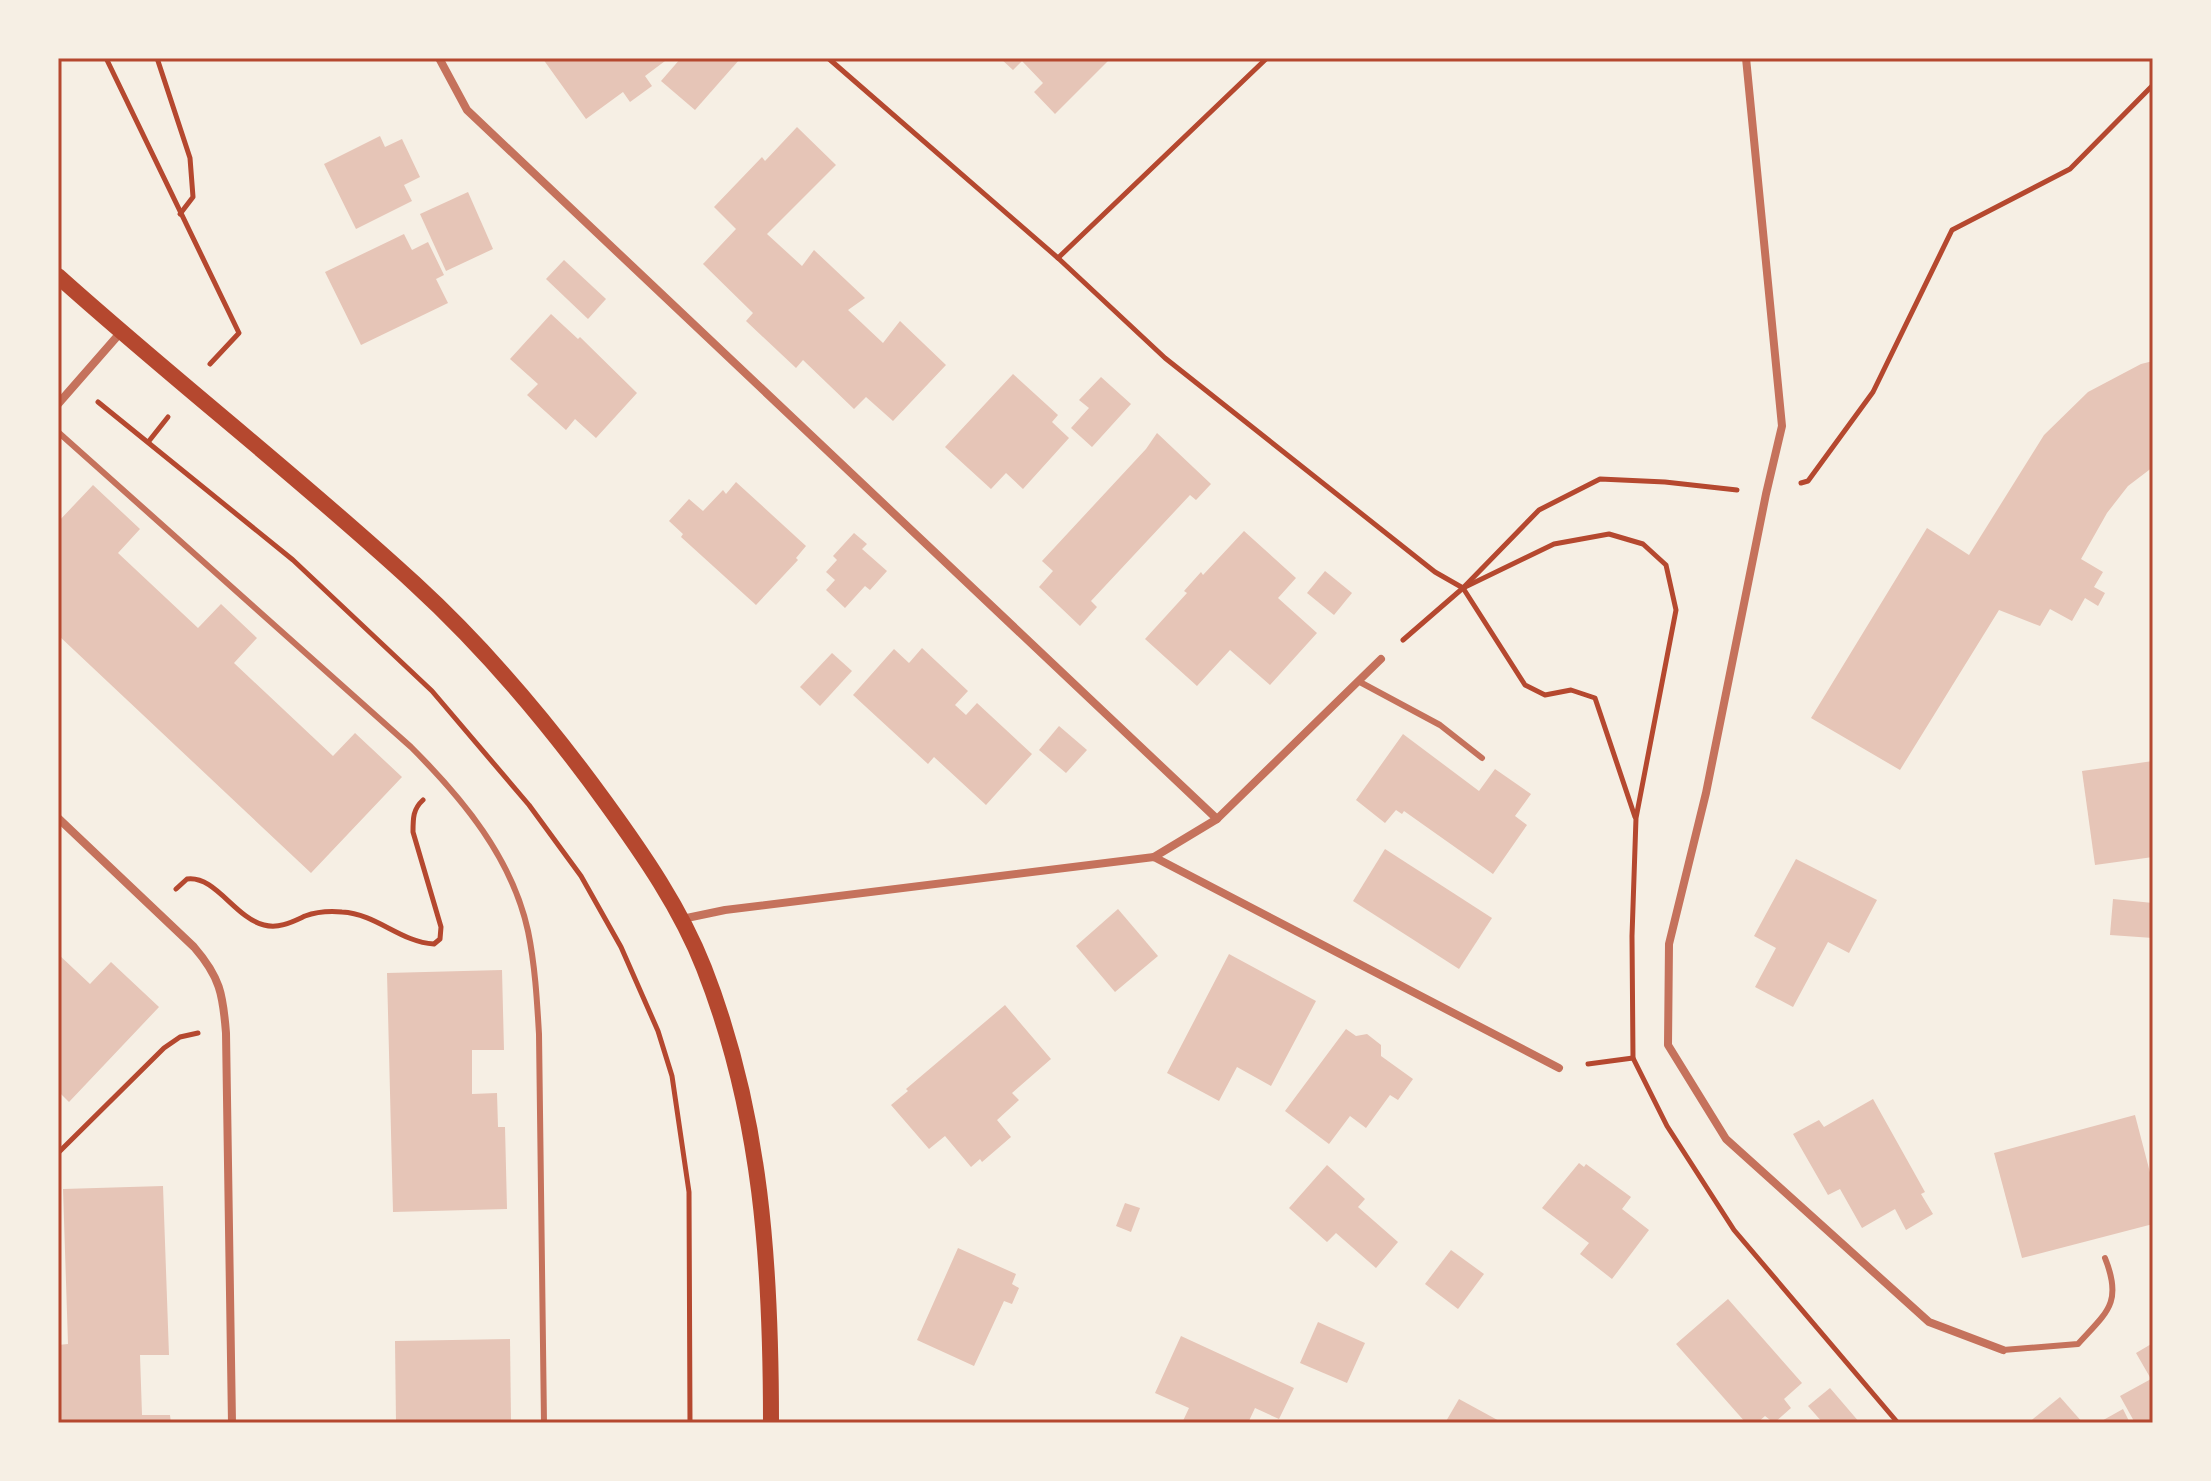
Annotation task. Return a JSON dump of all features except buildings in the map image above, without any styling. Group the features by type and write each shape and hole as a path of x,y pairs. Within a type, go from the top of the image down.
{"main road":[{"path":"58,276 416,585 508,680 567,750 631,837 681,919 713,991 746,1101 766,1251 771,1423"}],"street":[{"path":"439,58 467,110 1217,819"},
{"path":"1746,58 1782,426 1706,793 1669,944 1668,1045 1726,1139 1929,1322 2003,1350"},
{"path":"58,404 121,332"},
{"path":"681,919 725,910 1154,857 1217,819 1381,659"},
{"path":"58,818 211,966 220,983 226,1033 232,1423"},
{"path":"1154,857 1559,1068"}],"lane":[{"path":"58,432 411,747 444,780 491,843 515,889 535,970 539,1034 544,1423"},
{"path":"1358,681 1440,725 1482,758"},
{"path":"2003,1350 2078,1344 2110,1309 2114,1280 2105,1258"}],"path":[{"path":"106,58 239,333 208,366"},
{"path":"157,58 190,158 193,197 180,214"},
{"path":"828,58 1058,258 1165,358 1435,572 1463,588 1525,685 1545,695 1571,690 1595,698 1636,818 1676,610 1666,565 1643,544 1609,534 1554,544 1463,588"},
{"path":"1058,258 1267,58"},
{"path":"1381,659 1463,588 1539,510 1600,479 1665,482 1766,494 1808,481 1873,392 1952,230 2070,169 2153,85"},
{"path":"149,441 173,412"},
{"path":"155,909 187,879 194,878 204,880 247,918 264,925 278,926 306,916 344,912 369,917 405,938 434,944 440,939 441,927 413,832 413,819 416,806 444,780"},
{"path":"58,1153 164,1048 188,1035 226,1033"},
{"path":"1559,1068 1633,1058 1668,1045"}]}
